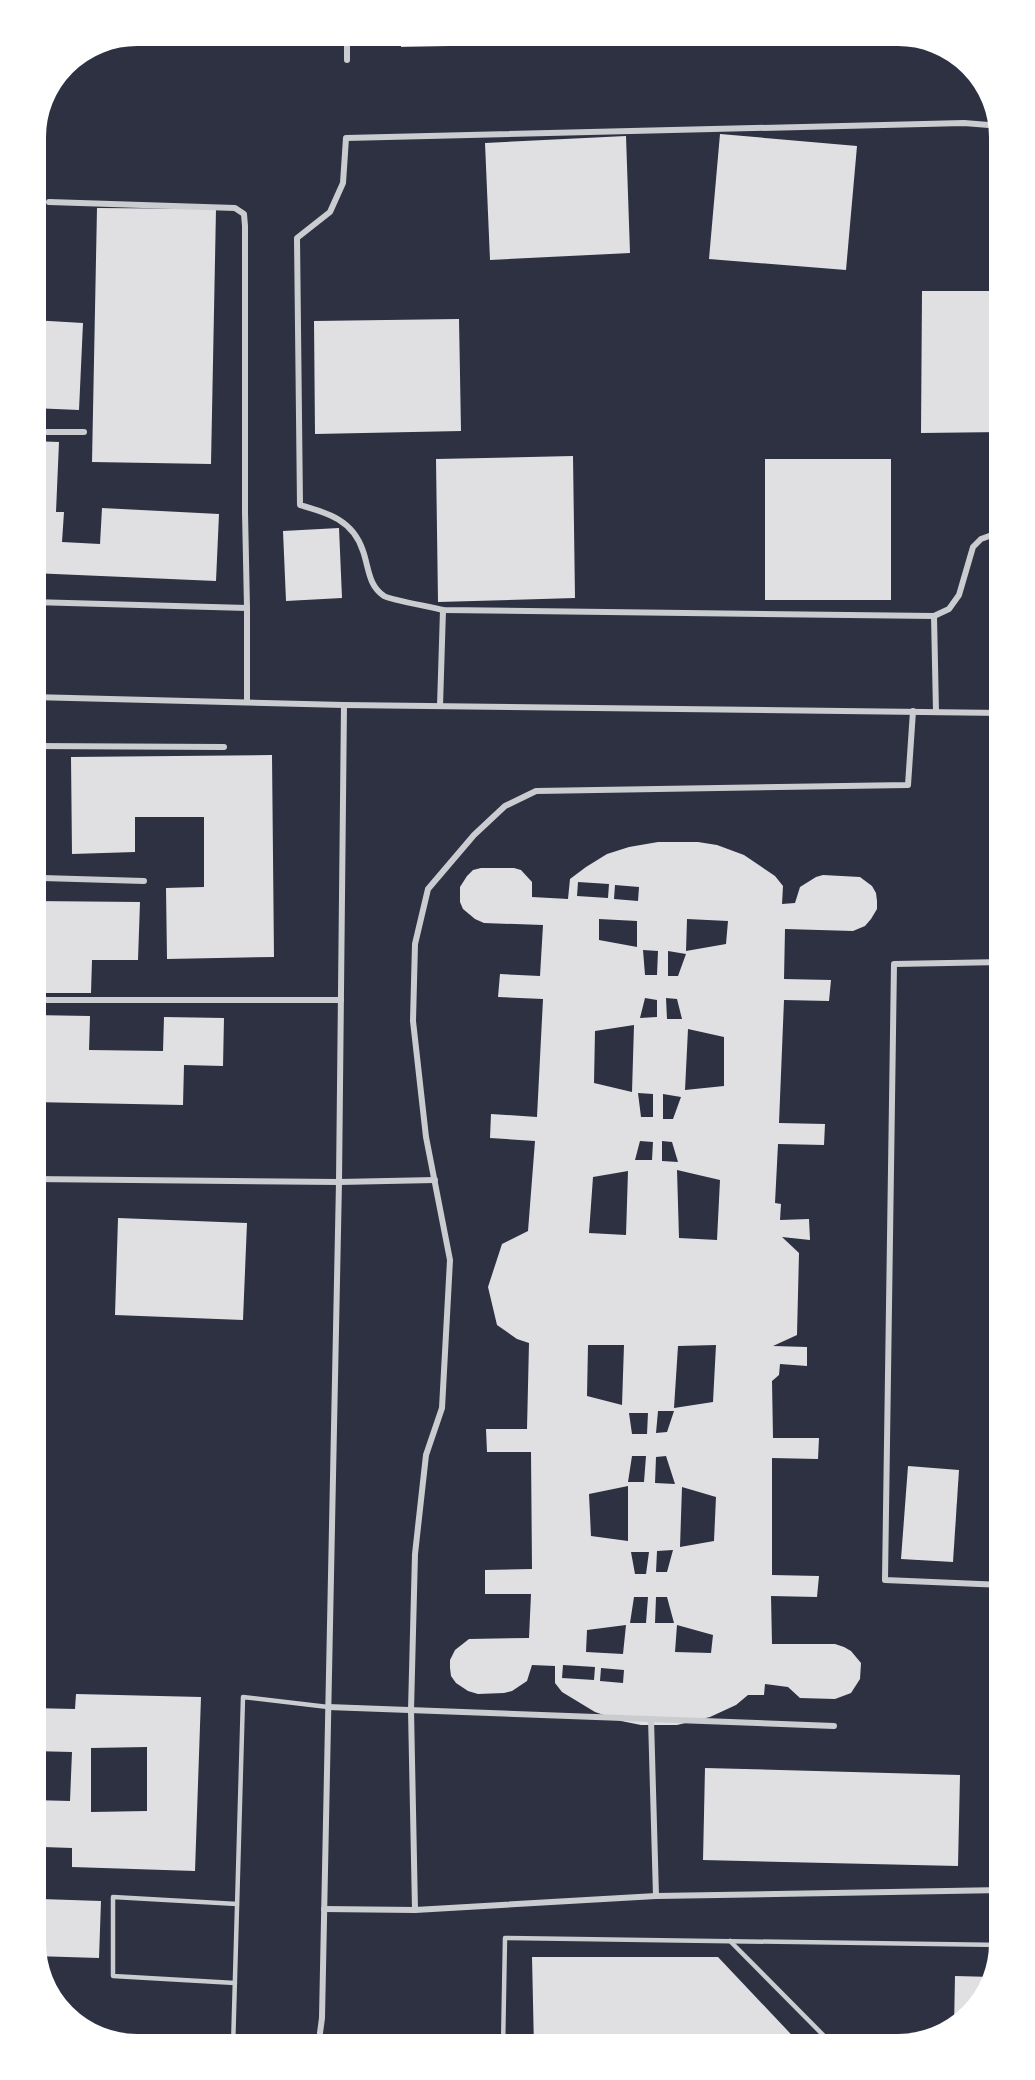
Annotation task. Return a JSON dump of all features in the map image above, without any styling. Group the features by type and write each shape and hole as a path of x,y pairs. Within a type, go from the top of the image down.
{"street":[{"path":"347,42 347,60"},
{"path":"992,125 964,123 346,138 343,183 330,212 297,238 300,505 332,514 349,527 363,550 370,579 385,597 442,610 934,616 949,609 959,595 973,547 981,538 993,534"},
{"path":"49,202 235,208 244,214 247,702"},
{"path":"42,432 84,432"},
{"path":"42,602 247,608"},
{"path":"440,706 442,610"},
{"path":"934,616 936,712"},
{"path":"42,697 344,705 993,712"},
{"path":"319,2038 322,2018 339,1182 344,705"},
{"path":"415,1910 411,1710 415,1554 426,1455 442,1408 450,1260 426,1137 413,1021 415,944 428,889 474,835 504,806 536,791 908,785 913,711"},
{"path":"42,746 224,747"},
{"path":"42,878 144,881"},
{"path":"993,962 894,964 885,1580 993,1585"},
{"path":"42,1000 341,1000"},
{"path":"42,1179 339,1182 435,1180"},
{"path":"328,1707 834,1726"},
{"path":"651,1719 656,1896"},
{"path":"324,1909 415,1910 656,1896 993,1890"}],"lane":[{"path":"233,2038 243,1697 328,1707"},
{"path":"235,1983 113,1976 113,1897 237,1904"},
{"path":"503,2038 505,1938 993,1945"},
{"path":"730,1941 825,2038"}],"building":[{"path":"401,42 650,42 401,47"},
{"path":"720,134 857,146 846,270 709,259"},
{"path":"626,136 630,253 490,260 485,143"},
{"path":"97,208 216,209 211,464 92,462"},
{"path":"922,291 993,291 993,432 921,433"},
{"path":"459,319 461,431 315,434 314,321"},
{"path":"42,321 83,323 79,410 42,408"},
{"path":"42,441 59,442 56,512 64,512 62,542 100,544 102,508 219,514 216,581 42,573"},
{"path":"573,456 575,598 438,602 436,459"},
{"path":"765,459 891,459 891,600 765,600"},
{"path":"339,528 342,598 286,601 283,531"},
{"path":"272,755 274,957 167,959 166,888 204,887 204,817 135,817 135,852 72,854 71,757"},
{"path":"658,842 698,842 717,845 744,855 775,876 783,886 782,904 795,903 800,887 823,875 860,877 872,886 877,901 877,909 871,919 865,926 853,931 785,929 784,979 831,980 829,1001 784,1000 779,1123 825,1124 824,1145 778,1144 775,1203 781,1204 780,1220 809,1219 810,1240 782,1237 799,1253 797,1335 773,1346 807,1347 807,1366 780,1364 779,1375 772,1381 773,1438 819,1438 818,1459 772,1458 772,1575 819,1576 817,1597 771,1596 772,1644 835,1644 844,1647 851,1651 861,1663 860,1679 851,1693 835,1699 800,1698 788,1687 765,1684 764,1695 748,1695 736,1705 710,1717 677,1725 641,1725 595,1712 562,1692 555,1683 555,1666 532,1665 527,1681 512,1691 478,1694 456,1683 451,1676 450,1668 450,1660 455,1650 469,1639 529,1638 531,1594 485,1594 485,1570 532,1569 531,1452 487,1452 486,1429 527,1429 529,1343 517,1339 497,1325 488,1287 502,1244 528,1231 535,1141 490,1138 491,1114 537,1117 543,999 498,997 500,974 540,976 543,925 484,923 475,919 463,909 460,902 460,887 473,870 514,868 521,870 532,882 532,897 568,899 570,879 607,854","holes":["578,882 609,884 608,898 577,896","615,885 639,887 638,901 614,899","599,919 637,921 637,947 599,940","687,919 728,921 726,944 686,951","643,950 658,951 657,975 645,975","668,951 686,954 678,976 668,976","645,998 657,1000 657,1017 640,1018","666,998 677,999 682,1019 667,1019","634,1025 632,1092 594,1083 595,1031","688,1029 724,1037 724,1086 685,1090","638,1093 653,1094 653,1117 641,1117","663,1094 681,1097 673,1119 663,1119","640,1141 653,1142 652,1160 635,1160","662,1141 672,1142 678,1162 662,1161","677,1170 720,1180 717,1240 679,1238","628,1171 626,1235 589,1233 593,1177","588,1345 624,1345 622,1405 587,1396","716,1345 713,1402 674,1408 678,1346","658,1411 674,1411 667,1432 656,1433","629,1413 648,1413 647,1434 632,1434","632,1456 646,1456 644,1482 628,1482","666,1456 675,1484 655,1483 656,1457","628,1486 628,1541 591,1536 589,1494","682,1487 716,1497 714,1541 680,1547","673,1550 667,1572 656,1572 657,1551","631,1552 649,1552 646,1574 635,1574","634,1597 648,1597 646,1623 630,1623","656,1597 667,1597 674,1623 655,1623","626,1625 623,1654 586,1652 587,1630","677,1625 713,1635 711,1653 675,1652","563,1665 595,1667 594,1680 562,1678","601,1668 624,1670 623,1683 600,1681"]},
{"path":"42,901 140,902 138,960 92,960 91,993 42,993"},
{"path":"42,1015 90,1016 89,1050 163,1051 164,1017 224,1018 223,1066 184,1065 183,1105 42,1102"},
{"path":"118,1218 247,1223 243,1320 115,1315"},
{"path":"908,1466 959,1470 953,1562 901,1559"},
{"path":"76,1694 201,1697 195,1871 72,1867 72,1848 43,1847 42,1873 42,1800 70,1801 72,1752 42,1751 42,1708 75,1709","holes":["147,1747 147,1811 91,1812 91,1748"]},
{"path":"705,1768 960,1775 958,1866 703,1860"},
{"path":"42,1899 101,1901 99,1958 43,1956"},
{"path":"532,1957 718,1957 795,2038 534,2038"},
{"path":"955,1976 986,1977 977,1996 954,2019"}]}
